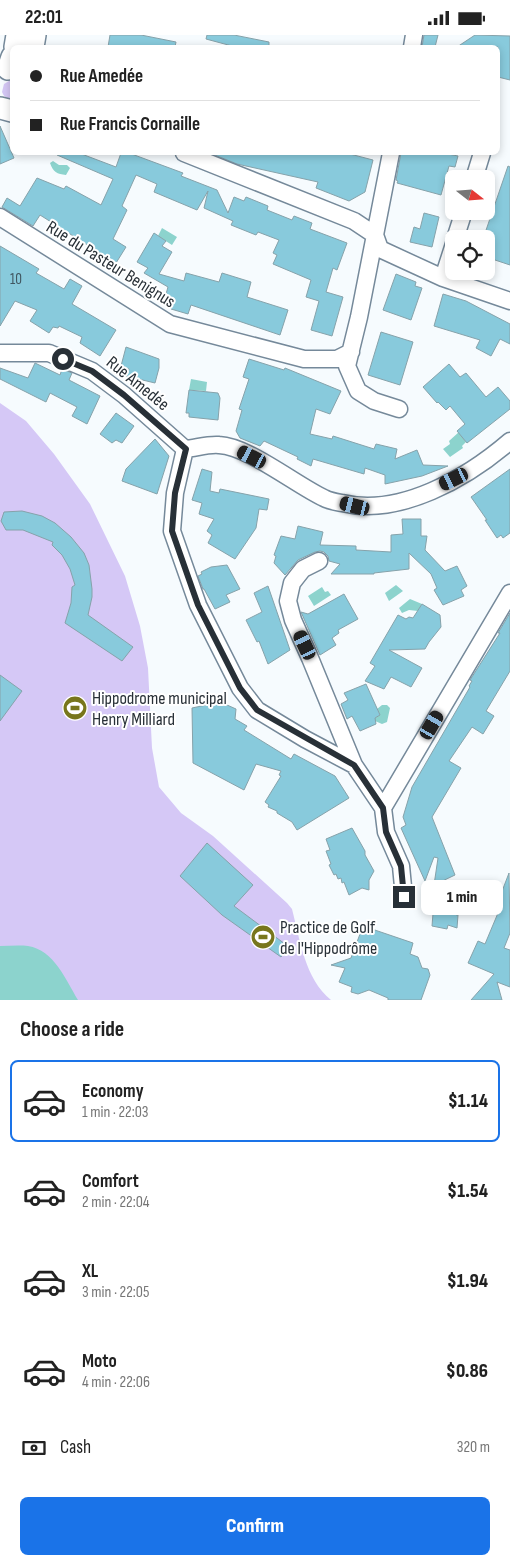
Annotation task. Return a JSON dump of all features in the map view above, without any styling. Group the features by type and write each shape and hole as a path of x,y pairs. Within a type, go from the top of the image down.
{"street":[{"path":"189,155 354,221 375,235 380,249 443,278 510,301"},
{"path":"391,155 359,317 347,366 358,391 374,401 399,409"},
{"path":"477,170 481,155"},
{"name":"Rue du Pasteur Benignus","path":"0,217 170,324 304,359 337,359 351,352"},
{"path":"443,278 445,272"},
{"name":"Rue Amedée","path":"0,353 49,353 92,371 124,395 186,449"},
{"path":"354,765 257,710 240,688 198,605 172,531 175,493 186,449 220,445 238,449 326,499 355,506 380,506 423,495 471,471 510,441"},
{"path":"320,561 303,569 292,583 288,601 293,621 354,765 383,808 386,832 401,866 404,897"},
{"path":"383,808 510,593"}],"shaded area":[{"path":"10,81 10,98 6,97 2,92 4,84"},
{"name":"Hippodrome municipal Henry Milliard","path":"0,403 26,421 54,454 90,504 125,576 140,626 148,668 152,748 159,787 181,813 213,836 292,909 309,970 322,991 331,1000 0,1000"}],"water":[{"path":"53,161 59,165 67,165 70,168 66,175 52,169 50,163"},
{"path":"162,228 177,237 172,245 158,236"},
{"path":"191,379 207,382 206,391 189,390"},
{"path":"459,432 466,442 462,446 463,448 450,457 443,449 450,444 449,441"},
{"path":"396,585 403,591 389,601 385,593"},
{"path":"322,587 325,592 328,591 331,595 314,606 308,596"},
{"path":"410,599 422,604 418,611 409,610 402,613 399,608"},
{"path":"382,705 387,705 390,708 387,722 382,724 375,721 375,718 380,715 377,709"},
{"path":"0,946 28,946 45,953 64,975 78,1000 0,1000"}],"building":[{"path":"110,35 141,35 176,42 175,45 108,45"},
{"path":"207,35 234,35 269,42 269,45 228,45 206,39"},
{"path":"424,35 438,35 436,45 422,45"},
{"path":"475,35 510,36 510,80 500,78 500,45 460,45"},
{"path":"0,126 10,149 10,155 13,155 14,158 0,164"},
{"path":"57,155 84,155 116,167 120,155 134,155 183,173 181,176 217,190 228,213 234,197 244,201 246,197 268,206 267,210 292,220 294,216 312,223 310,229 347,243 337,270 333,268 326,292 343,297 332,336 311,330 319,301 306,297 311,280 273,264 277,255 273,253 279,240 258,232 256,235 231,225 233,221 204,208 208,191 197,210 154,192 157,184 136,175 122,206 127,210 113,239 126,247 116,263 40,215 33,226 2,207 7,198 20,206 37,178 64,189 66,186 101,205 113,179"},
{"path":"215,155 354,155 373,160 365,192 349,201 316,188 318,182 237,164"},
{"path":"401,155 458,156 455,167 449,166 448,170 445,170 445,180 441,195 397,183 398,181 396,180"},
{"path":"508,166 510,167 510,265 495,260 495,230 486,230 490,220 495,220 495,204"},
{"path":"424,213 439,217 432,247 410,242 414,227 420,229"},
{"path":"154,233 166,241 162,246 172,252 159,274 184,281 186,273 219,282 222,273 251,282 247,297 288,310 280,335 191,305 188,314 171,309 172,303 164,301 168,287 144,273 148,268 137,262"},
{"path":"0,246 39,269 36,273 64,289 70,279 82,286 72,304 116,330 100,356 80,343 82,337 59,326 58,328 53,327 49,333 30,321 37,310 15,301 0,326"},
{"path":"396,274 416,282 415,286 422,288 411,320 383,310"},
{"path":"443,294 466,301 510,324 510,344 500,339 491,356 476,348 480,340 434,326"},
{"path":"381,332 413,342 400,385 368,375"},
{"path":"126,347 159,359 155,383 126,376 129,369 121,366"},
{"path":"249,359 284,370 285,368 341,391 330,414 316,409 310,434 332,439 333,436 374,449 376,444 397,449 395,459 417,450 423,465 448,466 422,476 385,484 385,475 365,468 364,474 313,459 311,466 297,459 298,457 264,441 260,446 240,438 236,431 242,410 239,409 249,379 243,377"},
{"path":"35,363 60,375 62,369 72,373 69,380 100,396 87,424 72,416 77,407 50,393 46,402 0,379 0,368 28,378"},
{"path":"449,364 460,377 466,373 486,397 498,387 510,401 510,409 467,443 457,431 465,424 450,406 446,410 423,387"},
{"path":"189,390 218,393 220,398 218,420 189,417 189,413 186,413"},
{"path":"116,413 134,426 122,443 116,440 112,443 100,434"},
{"path":"155,439 169,456 157,494 122,481 126,469"},
{"path":"202,469 212,472 210,491 219,493 220,489 269,499 267,510 259,509 256,528 235,559 208,543 212,535 207,531 214,519 199,514 202,503 192,500"},
{"path":"510,469 510,533 503,538 501,535 497,538 471,497"},
{"path":"22,511 42,516 55,523 71,537 84,553 89,565 92,589 88,615 133,647 122,661 65,623 71,603 72,587 75,585 70,569 62,555 52,545 53,542 23,530 6,530 1,521 4,512"},
{"path":"402,519 421,519 421,536 427,536 425,550 445,571 457,566 467,586 461,590 464,596 443,605 434,590 437,588 431,574 409,553 409,569 374,574 331,574 340,564 329,561 328,556 320,551 298,560 285,575 274,563 276,556 274,555 281,536 295,539 298,526 323,532 320,545 356,546 356,550 391,552 391,535 403,534"},
{"path":"227,565 240,589 226,595 230,602 215,609 203,589 198,576 202,574 201,572 211,567"},
{"path":"268,586 290,650 268,664 259,641 257,642 246,620 262,612 254,593"},
{"path":"344,594 358,619 338,630 339,633 332,638 336,645 320,655 301,612 308,614"},
{"path":"422,604 440,615 441,627 425,649 389,650 422,668 411,687 391,677 384,689 365,681 375,666 370,663 398,615 406,619 409,617 413,618"},
{"path":"510,613 510,671 486,711 494,716 483,734 472,727 449,761 461,768 432,817 455,875 434,885 438,858 434,857 425,881 401,828 406,825 403,817 412,787 470,687 472,681 470,680 500,633 498,633"},
{"path":"0,675 22,691 0,721"},
{"path":"366,684 380,715 375,718 376,724 360,731 352,716 347,719 341,704 348,700 344,693"},
{"path":"209,697 236,709 235,719 247,726 244,730 291,759 294,754 335,776 349,798 297,830 292,822 268,807 269,805 265,802 281,776 279,775 281,771 256,764 244,790 193,763 192,708 211,704"},
{"path":"352,828 374,871 369,880 369,890 362,888 349,895 344,882 342,883 341,878 338,879 336,874 334,875 329,865 331,864 326,851 330,850 326,839"},
{"path":"207,843 253,885 234,906 289,947 281,957 222,915 180,876"},
{"path":"509,873 510,933 504,948 510,950 510,987 497,982 502,1000 471,1000 494,974 468,963 478,941 485,944 498,913 496,907"},
{"path":"434,901 457,904 457,928 448,925 447,929 432,926"},
{"path":"363,926 413,943 410,954 418,957 422,968 428,969 430,975 421,1000 388,1000 388,998 369,990 358,994 351,992 352,987 339,982 345,968 331,965 351,958"}],"place":[{"name":"Hippodrome municipal Henry Milliard","path":"75,708"},
{"name":"Practice de Golf de l'Hippodrôme","path":"263,937"}],"route":[{"path":"63,359 92,371 124,395 186,449 175,493 172,531 198,605 240,688 257,710 305,739 354,765 383,808 386,832 401,866 404,897"}]}
